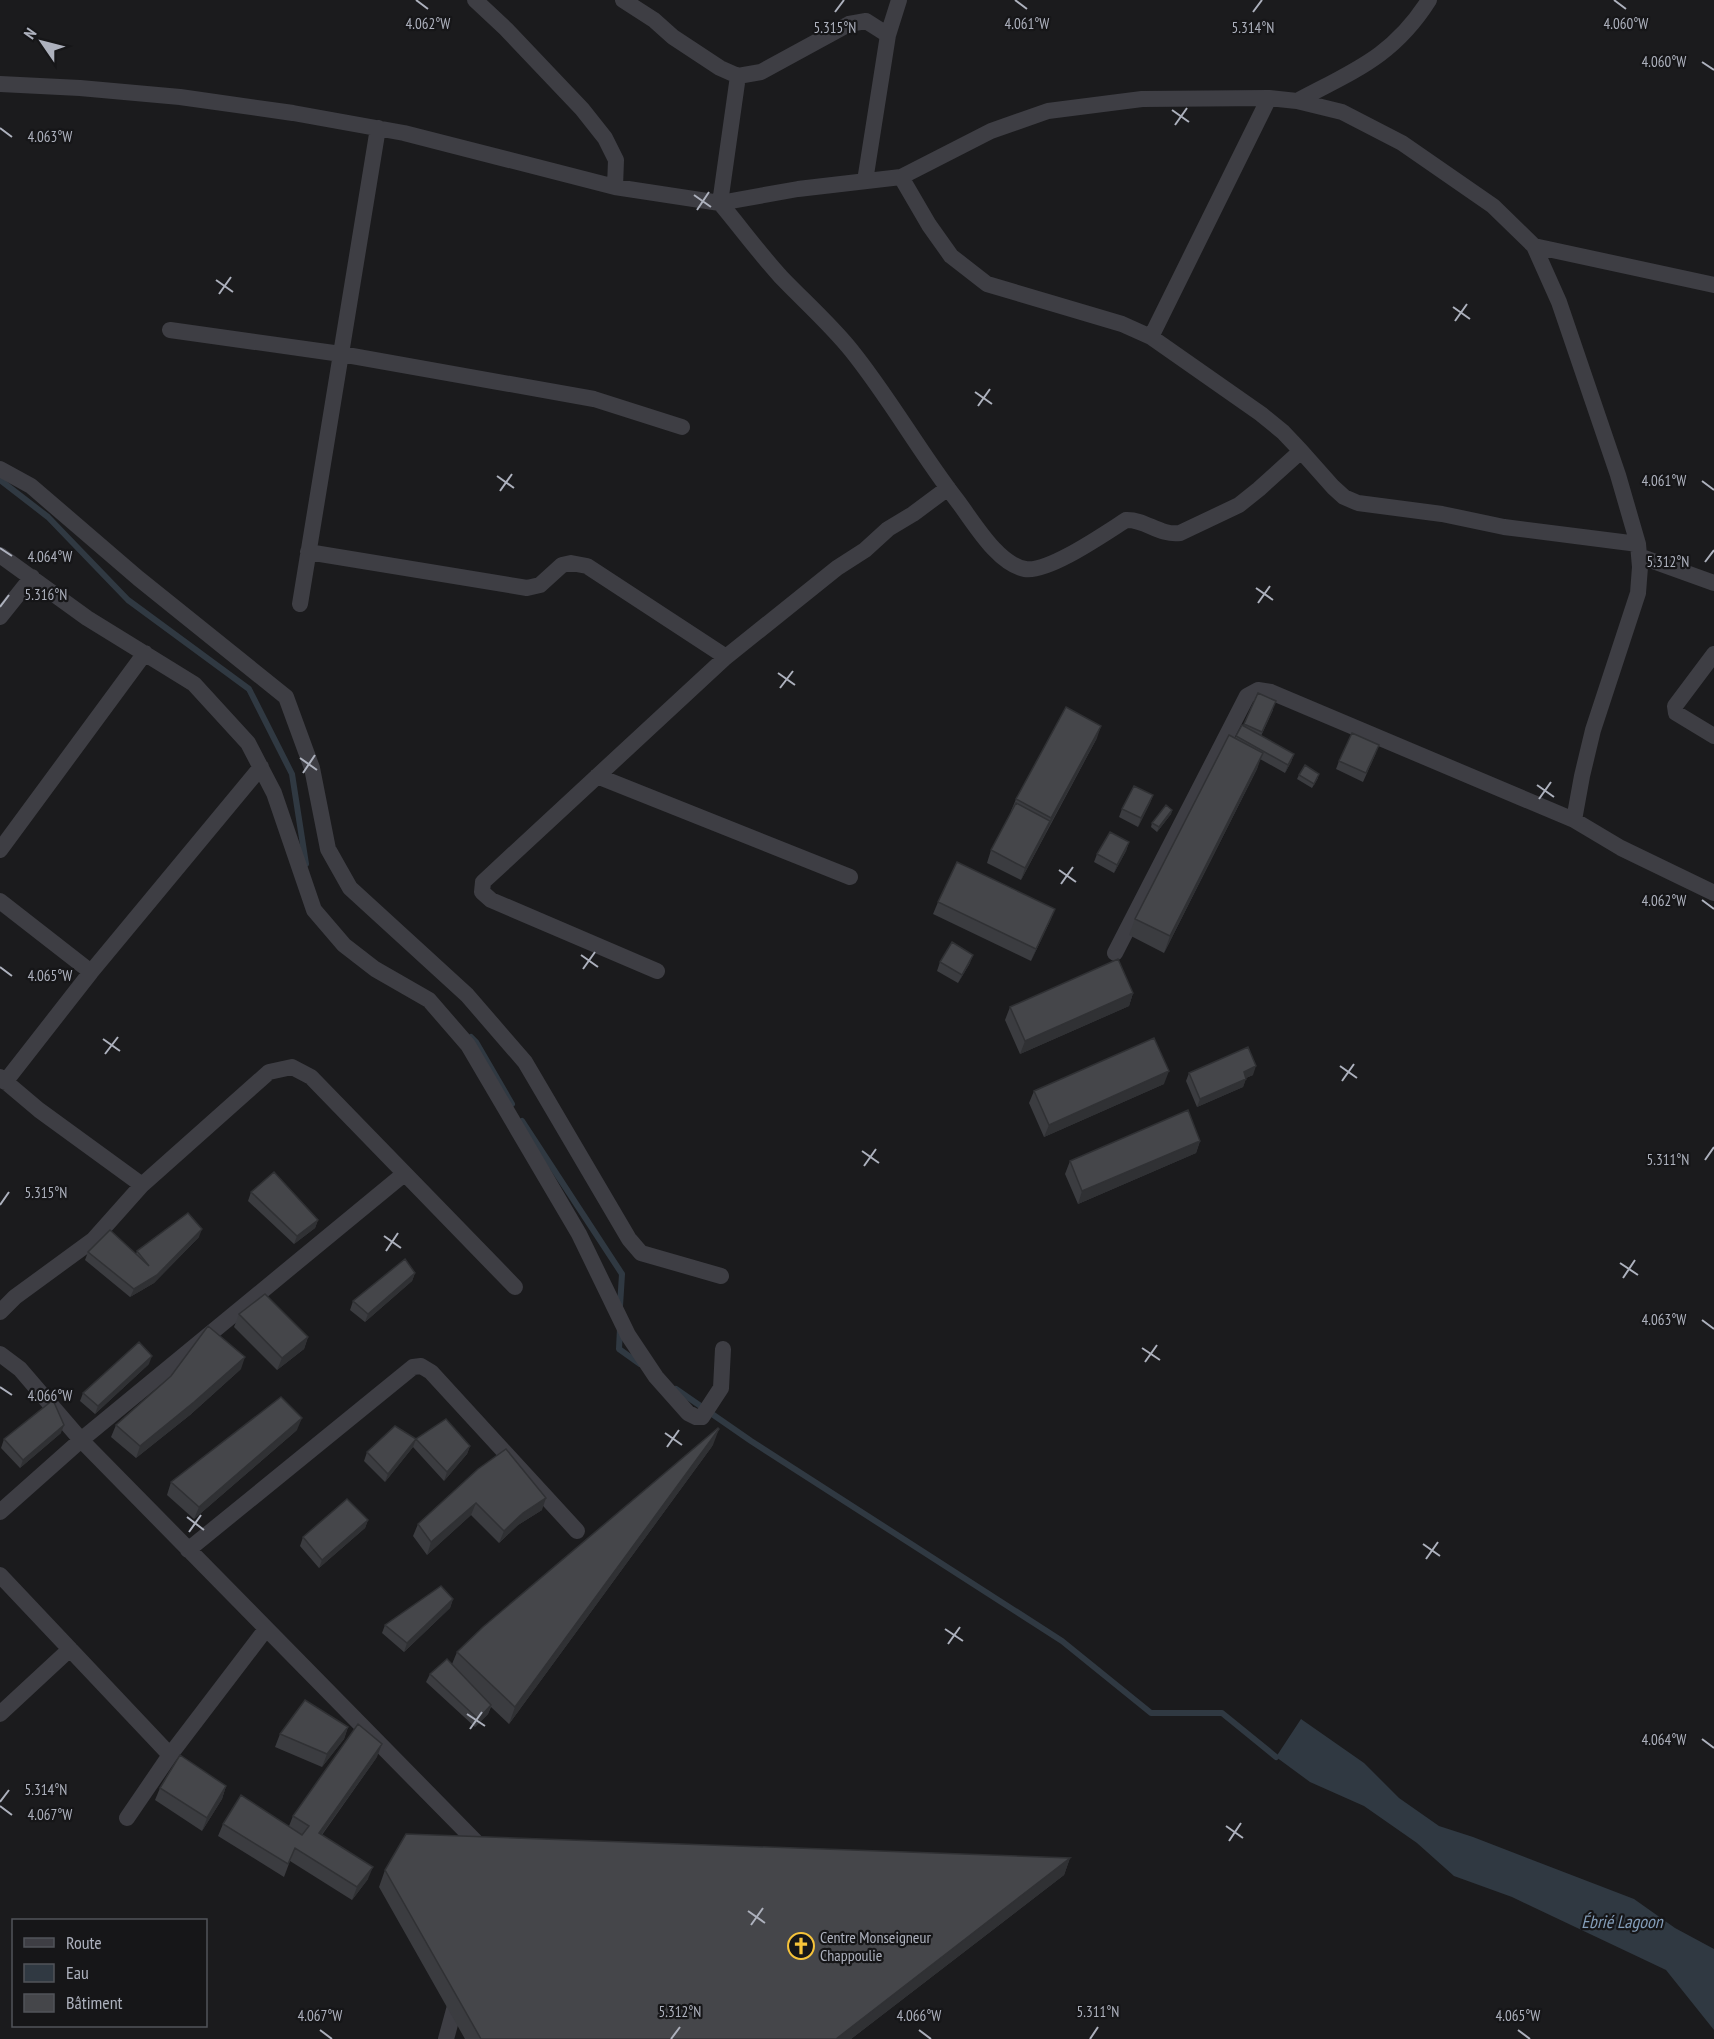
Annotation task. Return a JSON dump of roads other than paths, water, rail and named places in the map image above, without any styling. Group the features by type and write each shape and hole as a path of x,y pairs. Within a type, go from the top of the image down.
{"street":[{"path":"475,0 506,29 574,101 605,138 616,160 615,187"},
{"path":"623,0 720,68 738,76 761,72 849,24 866,21 888,36"},
{"path":"865,181 888,36 898,0"},
{"path":"1297,101 1363,67 1383,53 1404,34 1429,0"},
{"path":"738,76 720,203 779,275 850,348 948,489 996,551 1009,563 1023,569 1036,570 1057,561 1126,520 1135,520 1171,534 1180,533 1239,505 1301,451"},
{"path":"0,84 180,97 293,113 378,128 488,153 615,187 720,203 798,189 901,177 991,131 1048,111 1142,99 1269,98 1297,101 1342,112 1402,143 1493,206 1534,246 1559,302 1618,475 1638,550 1640,567 1638,592 1593,730 1574,820"},
{"path":"1151,337 1269,98"},
{"path":"300,604 378,128"},
{"path":"901,177 929,225 951,256 987,284 1122,324 1151,337 1283,432 1344,497 1358,503 1442,514 1638,550 1714,583"},
{"path":"1534,246 1714,285"},
{"path":"170,330 341,354 594,399 682,427"},
{"path":"0,469 31,486 138,578 286,697 312,768 328,849 350,888 467,995 525,1062 629,1239 641,1253 721,1276"},
{"path":"657,971 491,900 482,892 483,882 726,657 837,568 948,489"},
{"path":"308,552 527,588 540,585 562,565 571,563 587,566 726,657"},
{"path":"0,555 87,618 195,684 248,743 274,793 314,910 344,945 375,969 429,1000 468,1045 579,1234 628,1335 656,1377 688,1413 696,1418 702,1417 721,1388 723,1349"},
{"path":"0,617 32,578"},
{"path":"0,850 145,653"},
{"path":"1714,654 1674,710 1714,736"},
{"path":"1115,953 1246,696 1258,690 1271,692 1574,820 1621,848 1714,892"},
{"path":"142,1185 2,1080 261,767"},
{"path":"597,776 850,876"},
{"path":"0,901 90,972"},
{"path":"0,1312 15,1297 93,1240 142,1185 269,1072 291,1067 311,1077 515,1287"},
{"path":"0,1512 81,1440 404,1174"},
{"path":"0,1354 20,1369 81,1440 493,1860"},
{"path":"188,1550 413,1366 421,1366 439,1381 578,1531"},
{"path":"0,1575 170,1755"},
{"path":"126,1818 170,1755 266,1629"},
{"path":"0,1714 70,1649"},
{"path":"446,2039 455,2006 466,1986"}],"water":[{"name":"Ébrié Lagoon","path":"1301,1719 1364,1763 1399,1798 1439,1826 1634,1899 1675,1928 1714,1949 1714,2030 1666,1970 1512,1897 1454,1876 1417,1843 1364,1806 1310,1782 1276,1757"}],"waterway":[{"path":"0,480 48,517 128,600 249,689 292,774 306,864"},
{"path":"471,1037 512,1104"},
{"path":"522,1121 622,1274 620,1306"},
{"path":"620,1328 619,1349 640,1364"},
{"path":"676,1389 751,1441 1062,1641 1151,1713 1222,1713 1276,1757"}],"place":[{"name":"Centre Monseigneur Chappoulie","path":"801,1946"}]}
